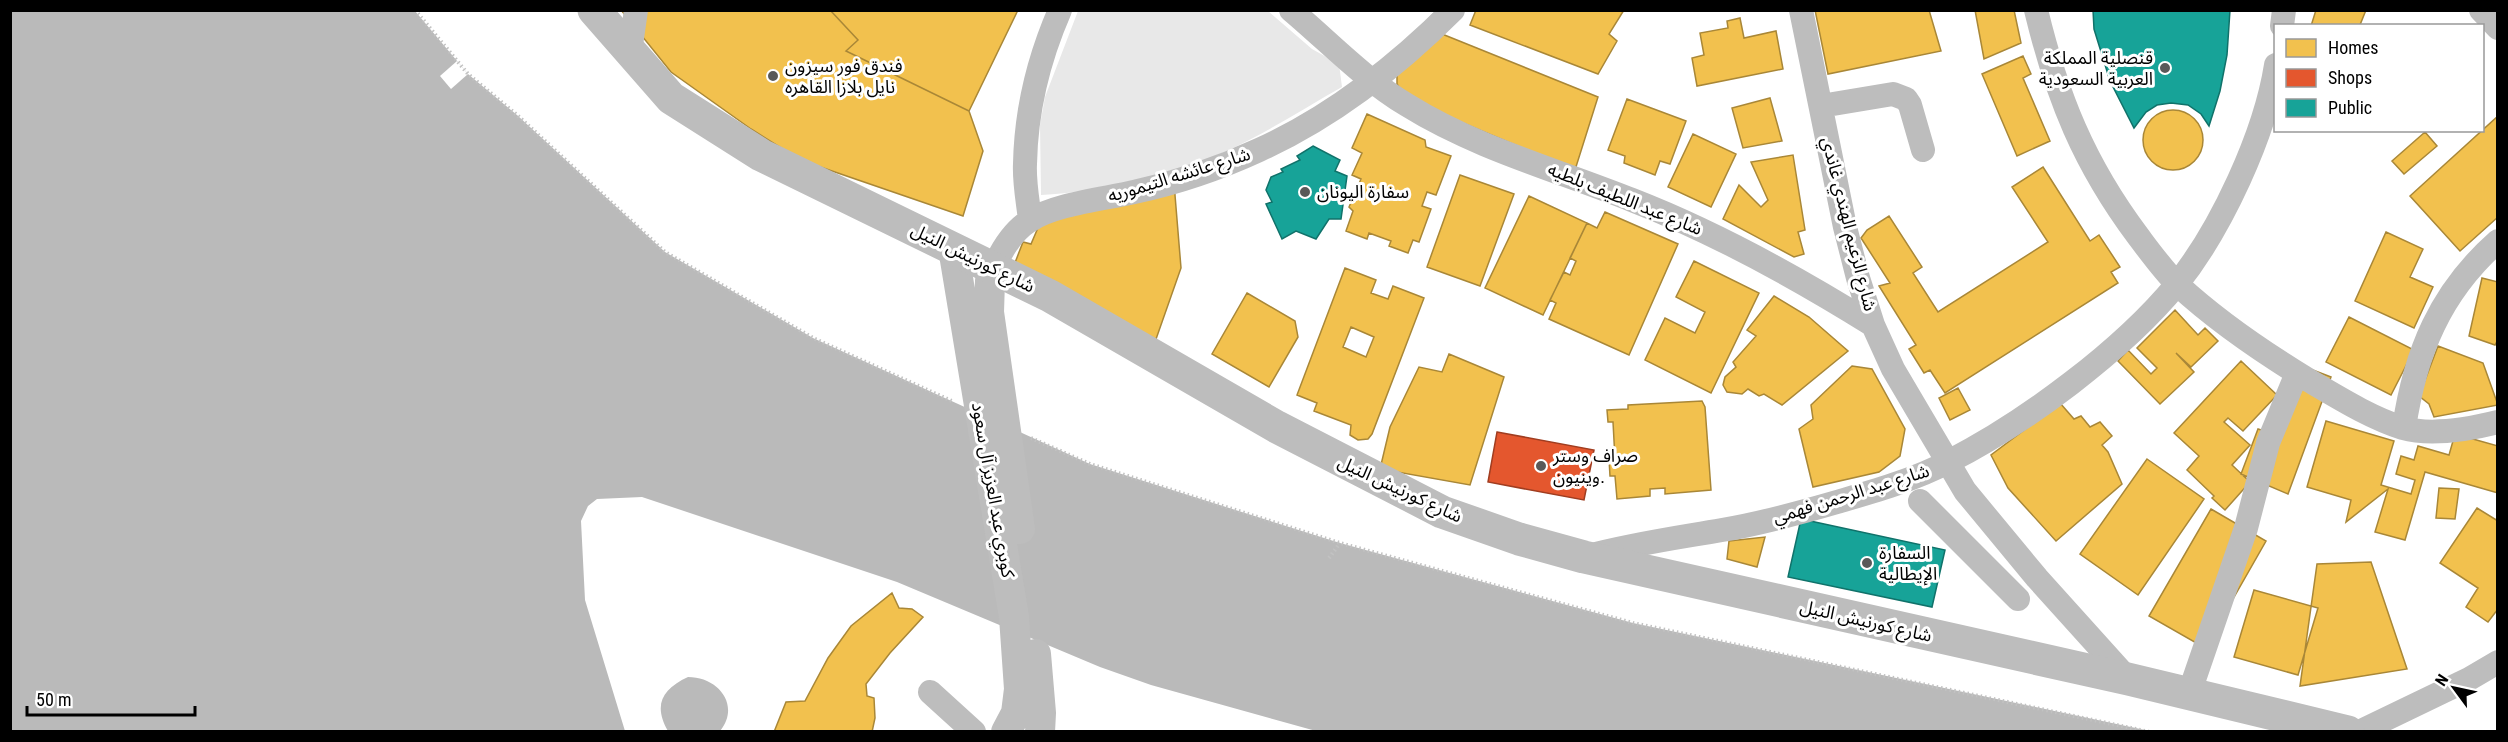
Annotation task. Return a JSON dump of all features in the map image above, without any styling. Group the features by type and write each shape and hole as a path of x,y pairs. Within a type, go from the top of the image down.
{"highway":[{"name":"شارع كورنيش النيل","path":"594,10 671,98 731,138 771,160 994,267 1117,333 1277,427 1431,507 1519,539 1584,557 2128,679 2349,732"}],"main road":[{"name":"كوبري عبد العزيز آل سعود","path":"953,248 978,327 1011,597 1028,677 1041,713 1040,732"},
{"name":"كوبري عبد العزيز آل سعود","path":"978,327 989,297 994,267"},
{"name":"كوبري عبد العزيز آل سعود","path":"1006,732 1016,712 1028,677"}],"street":[{"path":"630,52 636,10"},
{"path":"1030,220 1024,166 1029,114 1041,62 1060,10"},
{"name":"شارع عبد اللطيف بلطيه","path":"1291,10 1373,81 1405,104 1446,128 1633,200 1756,256 1873,325"},
{"name":"شارع عائشه التيموريه","path":"994,267 1002,249 1030,220 1060,208 1136,192 1248,155 1322,117 1412,51 1453,10"},
{"name":"شارع الزعيم الهندي غاندي","path":"1801,10 1845,227 1873,325 1893,369 1965,491 2037,578 2128,679"},
{"path":"2036,10 2049,65 2069,119 2094,171 2126,220 2177,283 2245,339 2297,373 2364,410 2404,428 2439,431 2474,428 2498,422"},
{"path":"2481,10 2498,28"},
{"name":"شارع عبد الرحمن فهمي","path":"1584,557 1630,544 1724,530 1781,517 1893,484 1947,463 2022,418 2070,383 2143,319 2177,283 2210,235 2237,182 2259,128 2274,72"},
{"path":"1821,106 1893,94 1901,96 1910,105 1923,150"},
{"path":"2404,428 2421,352 2437,316 2458,284 2483,254 2498,241"},
{"path":"2189,694 2246,528 2268,443 2297,373"},
{"path":"1939,519 1965,491"},
{"path":"1920,501 2018,599"},
{"path":"2359,732 2469,679 2498,662"},
{"path":"930,692 974,732"}],"path":[{"path":"415,10 468,74 517,115 665,252 813,338 962,406"},
{"path":"1026,435 1090,464 1340,543 1633,623 2150,732"},
{"path":"1329,558 1340,543"}],"shaded area":[{"path":"10,11 415,11 468,74 517,115 665,252 813,338 1090,464 1340,543 1633,623 2150,731 1316,731 1151,685 1100,667 897,582 642,497 597,499 588,506 581,521 585,600 625,731 11,731"},
{"path":"1078,11 1268,11 1312,49 1339,64 1342,87 1254,137 1203,161 1158,176 1111,187 1041,195 1040,125 1045,97"},
{"path":"688,677 709,682 723,694 728,712 720,731 668,731 661,713 663,699 672,687"}],"pier":[{"path":"457,61 468,74 451,89 440,76"}],"building: Homes":[{"path":"621,10 830,10 858,40 846,51 969,111 983,151 963,216 800,160 751,129 671,72"},
{"path":"830,10 1018,10 969,111 846,51 858,40"},
{"path":"1476,10 1624,10 1609,34 1617,41 1598,74 1470,25"},
{"path":"1815,10 1929,10 1941,51 1828,74"},
{"path":"1975,10 2014,10 2021,43 1984,59"},
{"path":"2316,10 2366,10 2360,24 2312,24"},
{"path":"1740,18 1744,38 1776,31 1783,69 1697,86 1692,58 1704,55 1700,33 1728,28 1727,21"},
{"path":"1442,34 1598,97 1575,170 1415,103 1403,94 1397,84 1397,70"},
{"path":"2023,56 2031,74 2023,78 2050,141 2017,156 1982,74"},
{"path":"1770,98 1782,141 1743,148 1732,108"},
{"path":"1627,99 1686,121 1670,164 1660,161 1655,175 1624,163 1625,156 1608,150"},
{"path":"2173,110 2190,115 2198,123 2203,140 2198,157 2190,165 2173,170 2156,165 2148,157 2143,140 2148,123 2156,115"},
{"path":"1367,114 1425,140 1426,147 1451,156 1436,195 1427,192 1422,206 1431,209 1419,242 1413,240 1408,253 1389,246 1391,241 1369,233 1367,239 1346,231 1353,211 1349,207 1361,179 1352,175 1362,153 1352,148"},
{"path":"2498,116 2498,217 2460,251 2410,196 2480,132 2484,132 2484,129"},
{"path":"2425,132 2437,146 2404,174 2392,161"},
{"path":"1693,134 1736,154 1711,207 1668,187"},
{"path":"1793,155 1805,230 1798,232 1804,254 1794,257 1723,219 1739,185 1761,207 1768,200 1751,162"},
{"path":"2043,167 2090,241 2099,235 2120,267 2111,272 2118,283 1945,393 1930,370 1924,373 1909,349 1916,345 1879,286 1890,283 1861,238 1867,230 1889,216 1922,267 1913,273 1938,312 2048,242 2012,187"},
{"path":"1460,175 1514,194 1480,286 1427,267"},
{"path":"1174,183 1181,268 1155,342 1011,273 1023,242 1031,244 1040,223"},
{"path":"1529,196 1587,223 1543,315 1485,288"},
{"path":"1605,212 1678,244 1629,355 1549,319 1556,303 1550,300 1564,272 1570,275 1576,261 1570,258 1587,223 1597,228"},
{"path":"2386,232 2423,249 2410,277 2433,287 2414,328 2355,301"},
{"path":"1694,261 1759,293 1711,393 1645,360 1665,318 1695,333 1705,312 1676,297"},
{"path":"1345,268 1376,280 1371,293 1388,299 1393,286 1424,298 1372,434 1368,439 1358,440 1350,435 1351,425 1314,411 1317,403 1297,395","holes":["1351,327 1374,337 1366,357 1343,347"]},
{"path":"2482,278 2498,282 2498,340 2495,345 2469,336"},
{"path":"1247,293 1295,321 1298,337 1269,387 1212,354"},
{"path":"1774,296 1809,317 1848,351 1782,405 1764,394 1759,396 1748,389 1742,394 1727,392 1723,385 1725,377 1736,367 1733,362 1756,336 1747,330"},
{"path":"2175,310 2198,335 2205,328 2218,341 2191,367 2176,353 2194,372 2160,404 2118,361 2128,350 2151,374 2157,368 2137,348"},
{"path":"2349,317 2414,350 2391,395 2326,362"},
{"path":"2438,346 2483,363 2498,405 2434,417 2429,404 2419,396"},
{"path":"1449,354 1504,377 1470,485 1380,469 1390,427 1419,367 1442,372"},
{"path":"2241,361 2277,395 2243,431 2228,418 2224,422 2250,445 2232,465 2250,482 2225,510 2187,470 2199,456 2174,433"},
{"path":"2297,364 2331,377 2288,494 2241,474 2258,429 2271,433"},
{"path":"1852,366 1872,369 1905,429 1900,456 1879,472 1813,487 1799,429 1813,419 1811,405"},
{"path":"1958,388 1970,410 1950,420 1939,398"},
{"path":"1702,401 1705,407 1711,490 1665,494 1665,488 1650,489 1650,496 1617,499 1615,476 1610,476 1609,459 1615,459 1613,422 1608,422 1607,410 1628,409 1628,405"},
{"path":"2060,403 2074,419 2081,416 2090,427 2100,422 2112,436 2102,445 2108,452 2122,484 2056,541 2008,488 1991,455"},
{"path":"2326,421 2394,441 2381,485 2411,494 2415,480 2396,474 2401,456 2414,460 2418,446 2449,455 2455,434 2498,446 2498,493 2425,472 2405,540 2375,532 2388,489 2346,522 2351,500 2307,487"},
{"path":"2147,459 2204,499 2138,595 2080,554"},
{"path":"2439,488 2459,489 2455,519 2436,518"},
{"path":"2477,508 2498,521 2498,609 2488,622 2466,607 2478,588 2440,563"},
{"path":"2211,509 2266,541 2205,648 2149,616"},
{"path":"1765,537 1757,567 1727,559 1729,541"},
{"path":"2371,562 2407,669 2300,686 2317,564"},
{"path":"2254,590 2318,608 2298,675 2234,657"},
{"path":"892,593 899,608 912,609 923,617 890,653 866,684 867,696 874,698 875,718 872,732 774,732 786,702 805,701 828,658 851,626"}],"building: Shops":[{"name":"صراف وستر وينيون.","path":"1497,432 1594,450 1584,500 1488,482"}],"building: Public":[{"name":"قنصلية المملكة العربية السعودية","path":"2093,10 2230,10 2227,55 2220,91 2209,126 2201,114 2188,105 2171,103 2157,105 2146,112 2134,128 2110,81 2094,29"},
{"name":"سفارة اليونان","path":"1313,146 1340,160 1335,171 1347,176 1341,219 1329,219 1316,239 1296,231 1282,239 1266,204 1272,202 1266,190 1271,177 1283,172 1281,169 1300,160 1297,156"},
{"name":"السفارة الإيطالية","path":"1801,519 1945,550 1932,607 1788,577"}],"place":[{"name":"قنصلية المملكة العربية السعودية","path":"2165,68"},
{"name":"فندق فور سيزون نايل بلازا القاهره","path":"773,76"},
{"name":"سفارة اليونان","path":"1305,192"},
{"name":"صراف وستر وينيون.","path":"1541,466"},
{"name":"السفارة الإيطالية","path":"1867,563"}]}
